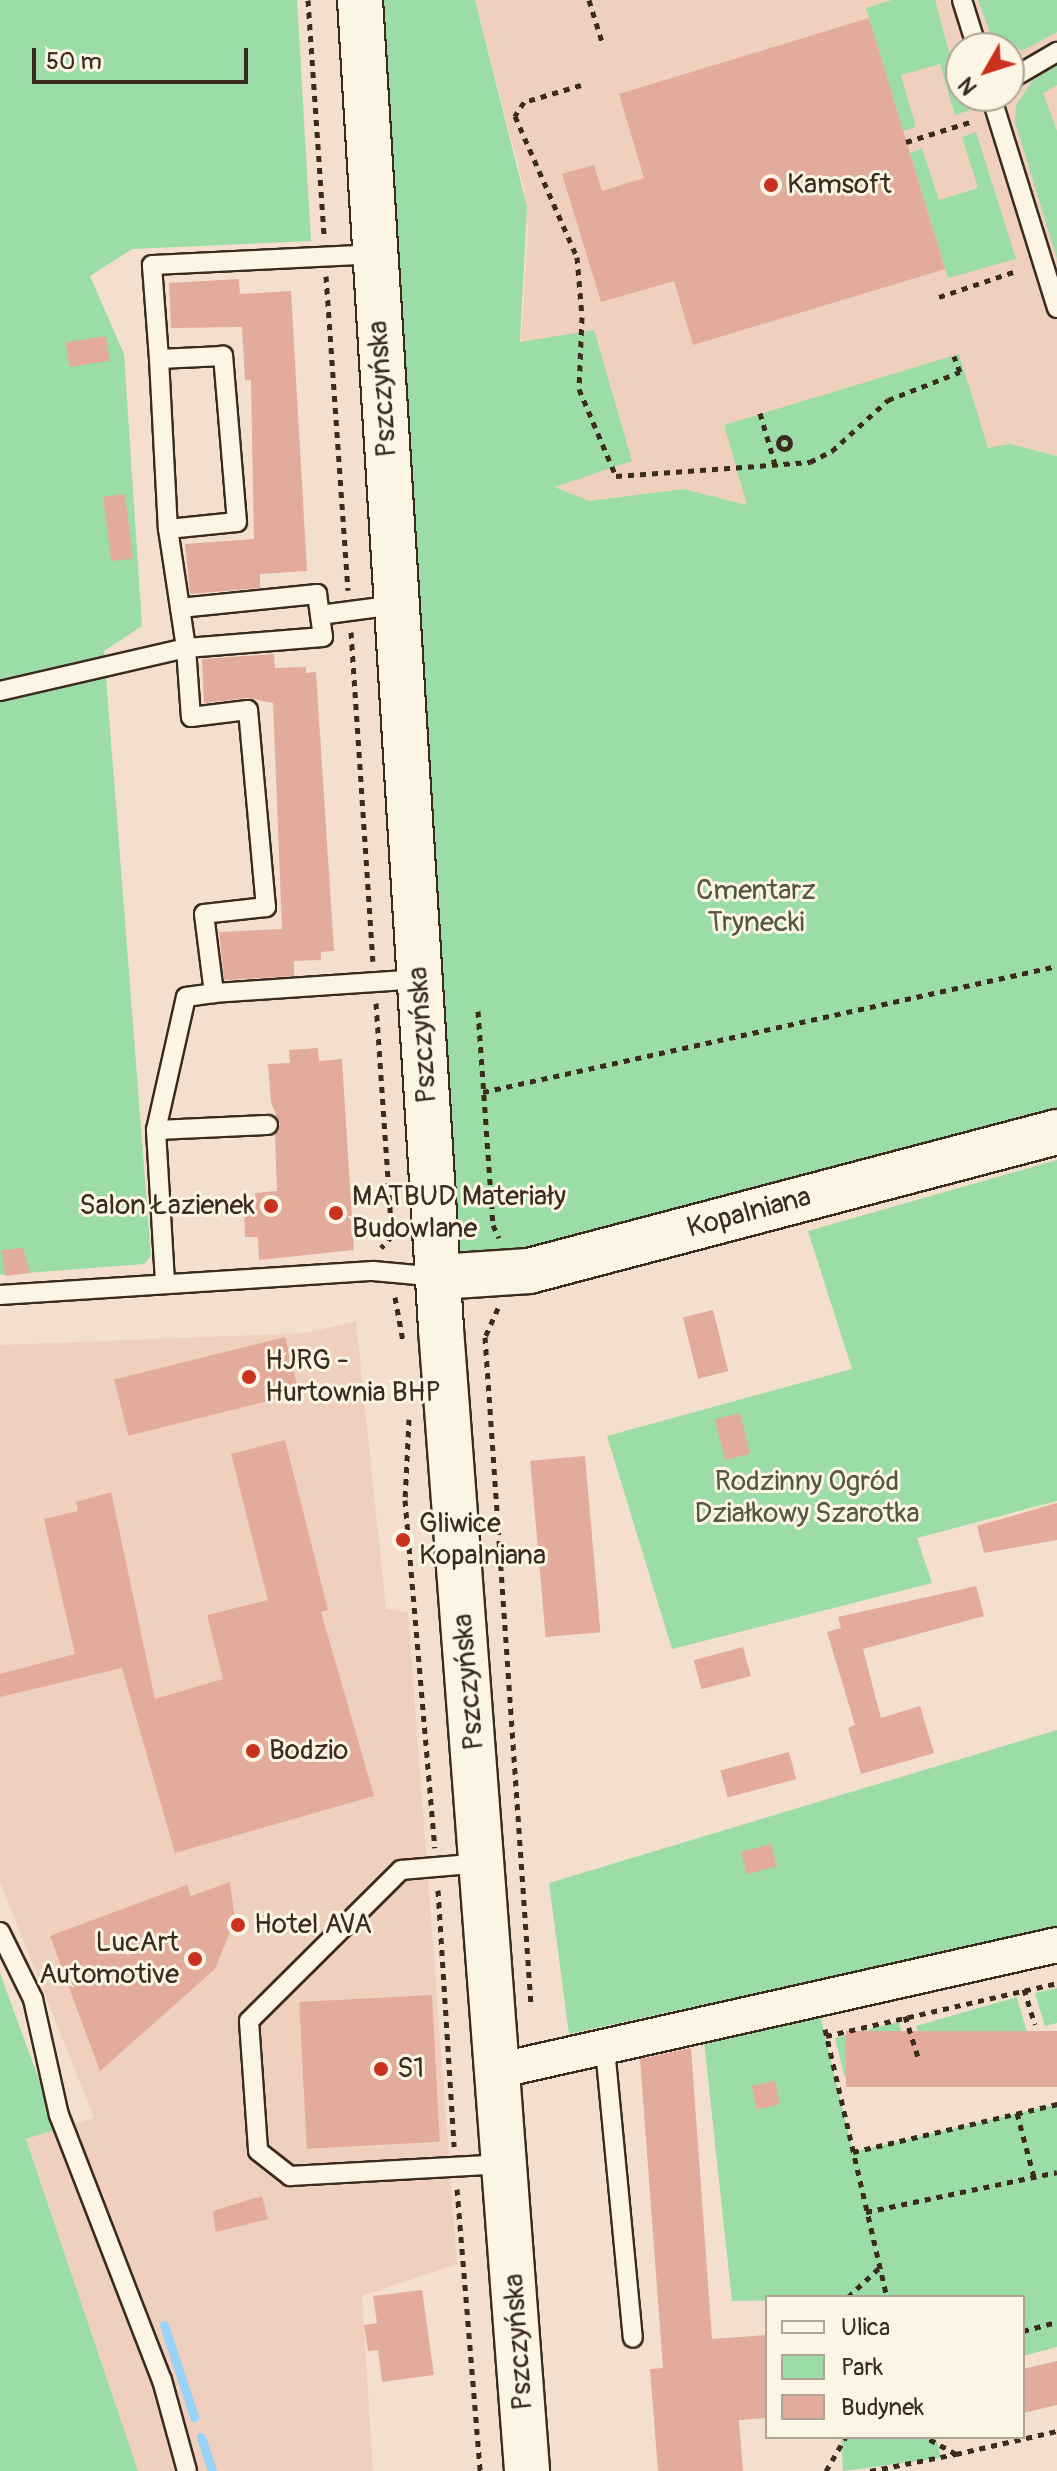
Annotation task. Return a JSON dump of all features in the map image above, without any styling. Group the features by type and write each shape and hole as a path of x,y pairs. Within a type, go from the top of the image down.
{"main road":[{"name":"Pszczyńska","path":"360,0 439,1277 501,2070 527,2471"},
{"name":"Kopalniana","path":"439,1277 529,1271 1057,1132"}],"street":[{"path":"501,2070 1057,1945"}],"lane":[{"path":"962,0 972,32"},
{"path":"1025,71 1057,52"},
{"path":"996,112 1057,308"},
{"path":"214,993 204,914 266,907 248,710 191,717 186,648 168,529 152,265 375,254"},
{"path":"159,359 223,356 237,522 168,529"},
{"path":"0,691 186,648 323,637 317,594 180,608"},
{"path":"320,615 397,605"},
{"path":"165,1282 156,1130 186,997 420,979"},
{"path":"156,1130 268,1125"},
{"path":"0,1295 373,1271 439,1277"},
{"path":"485,1863 401,1870 249,2021 258,2151 290,2176 507,2164"},
{"path":"0,1932 33,1999 59,2115 162,2380 187,2471"},
{"path":"605,2049 633,2338"}],"path":[{"path":"589,0 603,45"},
{"path":"581,85 524,102 515,116 577,257 582,317 579,389 610,468 623,478 810,462 827,455 888,400 960,372 954,356"},
{"path":"971,112 976,132"},
{"path":"906,142 973,121"},
{"path":"939,297 1020,272 1016,259"},
{"path":"760,413 775,464"},
{"path":"770,448 778,446"},
{"path":"483,1092 1057,966"},
{"path":"478,1011 493,1225 506,1254"},
{"path":"388,1290 397,1298 404,1352"},
{"path":"508,1299 488,1322 485,1337 532,2021"},
{"path":"409,1404 405,1500 436,1867 480,2471"},
{"path":"886,2295 826,2036 1057,1983"},
{"path":"1024,1989 1035,2024"},
{"path":"905,2016 918,2057"},
{"path":"853,2152 1057,2104"},
{"path":"1017,2113 1034,2177"},
{"path":"866,2212 1057,2172"},
{"path":"850,2295 879,2268"},
{"path":"1025,2330 1057,2322"},
{"path":"1025,2438 1057,2431"},
{"path":"826,2471 845,2439"},
{"path":"930,2439 956,2454"},
{"path":"870,2471 1022,2439"}],"shaded area":[{"path":"475,0 1057,0 1057,456 1010,444 747,505 684,489 589,501 554,486 520,362 528,231 524,188"},
{"path":"356,1321 386,1609 408,1612 457,2264 362,2296 373,2471 138,2471 26,2138 94,2118 0,1882 0,1345 306,1333"}],"green space":[{"path":"0,0 297,0 311,241 132,249 90,276 124,354 142,626 104,651 151,1256 144,1264 0,1275"},
{"name":"Cmentarz Trynecki","path":"360,0 475,0 527,207 520,342 594,330 632,461 555,487 589,501 684,489 747,505 724,425 959,354 988,448 1010,444 1057,456 1057,1115 455,1269"},
{"path":"892,0 935,0 945,37 945,81 940,64 901,75 916,127 903,131 866,8"},
{"path":"978,0 1057,0 1057,32 1025,49 1025,32 990,32"},
{"path":"1057,65 1057,85 1043,93 1057,131 1057,259 1015,122 1016,112 1025,112 1025,92 1033,80"},
{"path":"976,132 1016,259 948,278 910,153 922,148 939,200 978,188 962,137"},
{"name":"Rodzinny Ogród Działkowy Szarotka","path":"1057,1160 1057,1501 917,1538 932,1583 672,1649 607,1436 852,1369 808,1231"},
{"path":"1057,1730 1057,1927 569,2034 549,1883"},
{"path":"0,1973 57,2129 26,2139 138,2471 0,2471"},
{"path":"1057,1988 1057,2023 1045,2026 1035,1993"},
{"path":"1017,1997 1027,2032 926,2061 916,2026"},
{"path":"820,2015 853,2152 1057,2104 1057,2347 1025,2355 1025,2295 765,2295 765,2301 732,2301 704,2041"},
{"path":"899,2022 909,2062 845,2078 835,2038"},
{"path":"841,2439 936,2439 941,2458 843,2471"}],"building":[{"name":"Kamsoft","path":"869,18 945,269 693,345 674,281 601,302 562,174 594,165 602,191 644,178 619,94"},
{"path":"239,279 240,294 291,291 307,571 260,574 260,588 190,594 185,544 254,539 251,380 245,380 242,327 171,328 169,283"},
{"path":"106,336 110,361 69,367 66,342"},
{"path":"125,494 133,559 111,561 103,497"},
{"path":"274,654 275,668 306,667 306,673 316,672 334,951 321,952 321,960 294,961 294,976 224,980 219,932 282,929 273,703 247,698 204,703 202,659"},
{"path":"318,1048 319,1061 342,1059 354,1250 259,1260 258,1237 245,1237 244,1208 256,1207 255,1193 277,1191 275,1135 280,1124 271,1102 268,1064 290,1063 289,1050"},
{"path":"23,1248 30,1273 5,1276 2,1250"},
{"path":"713,1310 728,1371 698,1379 683,1317"},
{"path":"285,1337 299,1393 128,1436 114,1380"},
{"path":"740,1413 750,1454 725,1460 715,1419"},
{"path":"285,1440 328,1610 321,1612 374,1796 175,1853 122,1668 0,1697 0,1674 75,1654 44,1519 78,1511 76,1502 111,1492 155,1699 223,1679 207,1615 268,1600 231,1454"},
{"path":"585,1456 600,1632 546,1637 530,1461"},
{"path":"1057,1503 1057,1540 984,1553 977,1526"},
{"path":"976,1586 984,1616 863,1649 881,1718 920,1706 934,1753 861,1774 848,1728 855,1725 827,1632 841,1628 838,1617"},
{"path":"743,1647 751,1676 702,1689 694,1660"},
{"path":"789,1752 796,1779 728,1797 720,1770"},
{"path":"771,1844 777,1866 747,1874 741,1852"},
{"path":"230,1882 235,1920 215,1969 100,2071 50,1936 187,1885 191,1896"},
{"path":"432,1995 440,2142 307,2149 299,2002"},
{"path":"846,2031 1057,2031 1057,2087 846,2087"},
{"path":"691,2048 712,2339 765,2335 765,2418 739,2420 743,2471 658,2471 650,2369 663,2368 640,2059"},
{"path":"775,2081 780,2104 757,2109 752,2086"},
{"path":"262,2196 268,2219 216,2232 213,2211"},
{"path":"422,2290 434,2375 382,2382 378,2350 368,2351 364,2325 377,2323 373,2296"},
{"path":"1057,2361 1057,2405 1025,2413 1025,2369"}],"waterway":[{"path":"164,2325 194,2417"},
{"path":"201,2437 212,2471"}],"place":[{"name":"Kamsoft","path":"771,185"},
{"name":"Salon Łazienek","path":"271,1206"},
{"name":"MATBUD Materiały Budowlane","path":"336,1213"},
{"name":"HJRG - Hurtownia BHP","path":"249,1377"},
{"name":"Gliwice Kopalniana","path":"403,1540"},
{"name":"Bodzio","path":"253,1751"},
{"name":"Hotel AVA","path":"238,1925"},
{"name":"LucArt Automotive","path":"195,1959"},
{"name":"S1","path":"381,2069"}]}
